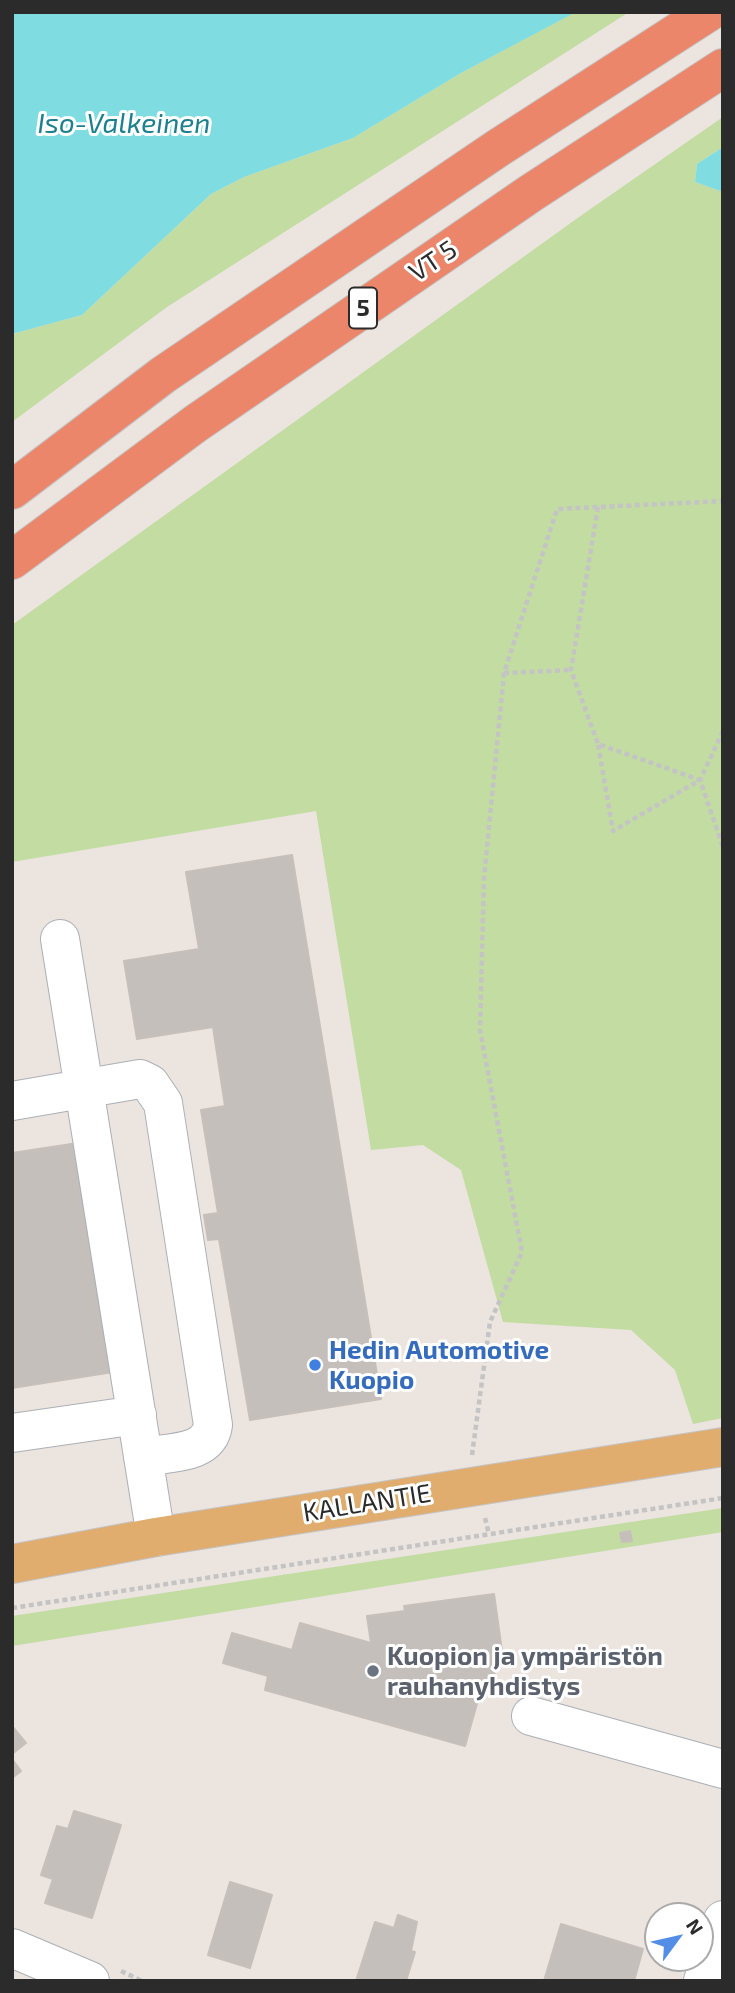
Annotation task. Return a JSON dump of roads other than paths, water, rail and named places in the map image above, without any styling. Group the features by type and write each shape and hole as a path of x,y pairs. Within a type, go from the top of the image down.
{"highway":[{"name":"5","path":"12,490 163,375 498,148 709,12"},
{"name":"VT 5","path":"12,560 195,424 531,193 723,68"}],"main road":[{"name":"KALLANTIE","path":"12,1564 156,1537 723,1447"}],"street":[{"path":"60,939 156,1537"},
{"path":"12,1101 140,1079 150,1084 163,1103 213,1424 212,1435 198,1447 143,1457"},
{"path":"12,1433 137,1415"},
{"path":"531,1716 723,1769"},
{"path":"703,1981 723,1920"},
{"path":"12,1948 90,1981"}],"water":[{"name":"Iso-Valkeinen","path":"12,12 576,12 461,73 353,138 244,177 211,194 82,315 12,334"},
{"path":"723,147 723,192 695,182 697,164"}],"place":[{"name":"Hedin Automotive Kuopio","path":"315,1365"},
{"name":"Kuopion ja ympäristön rauhanyhdistys","path":"373,1671"}]}
